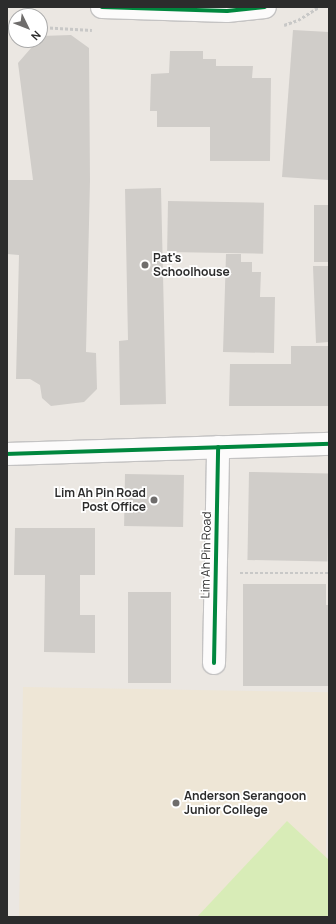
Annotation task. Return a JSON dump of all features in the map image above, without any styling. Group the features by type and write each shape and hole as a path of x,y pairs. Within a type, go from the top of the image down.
{"street":[{"path":"102,7 227,11 265,7"},
{"path":"7,454 329,444"},
{"name":"Lim Ah Pin Road","path":"214,663 218,447"}],"path":[{"path":"216,572 329,573"}],"shaded area":[{"name":"Anderson Serangoon Junior College","path":"23,687 329,692 325,917 19,917"}],"green space":[{"path":"287,821 329,860 329,917 197,917"}],"building":[{"path":"293,30 329,32 329,180 282,177"},
{"path":"71,35 89,48 90,181 86,352 96,353 97,389 84,402 51,406 42,398 40,385 30,379 16,379 19,255 7,254 7,180 33,180 18,63 31,48 48,48 48,36"},
{"path":"170,51 203,51 203,59 216,59 216,66 253,66 252,78 271,78 270,161 210,161 210,127 157,127 157,111 150,111 151,74 169,73"},
{"name":"Pat's Schoolhouse","path":"161,188 166,404 120,405 119,341 128,340 125,189"},
{"path":"168,201 264,203 263,254 167,252"},
{"path":"314,205 329,205 329,262 314,262"},
{"path":"226,254 241,254 241,262 252,262 252,272 261,272 260,297 275,297 274,353 223,352"},
{"path":"313,266 329,266 329,342 316,343"},
{"path":"291,346 329,346 329,406 229,406 230,364 291,364"},
{"path":"249,472 329,473 327,561 247,560"},
{"name":"Lim Ah Pin Road Post Office","path":"125,474 184,475 183,527 124,526"},
{"path":"15,528 95,528 95,575 80,575 80,615 95,615 95,653 44,652 45,575 14,575"},
{"path":"243,584 326,584 326,605 329,605 329,686 243,686"},
{"path":"128,592 171,592 171,683 128,683"}],"cycle path":[{"path":"102,7 227,11 265,7"},
{"path":"7,454 329,444"},
{"path":"214,663 218,447"}],"place":[{"name":"Pat's Schoolhouse","path":"145,265"},
{"name":"Lim Ah Pin Road Post Office","path":"154,500"},
{"name":"Anderson Serangoon Junior College","path":"176,803"}]}
